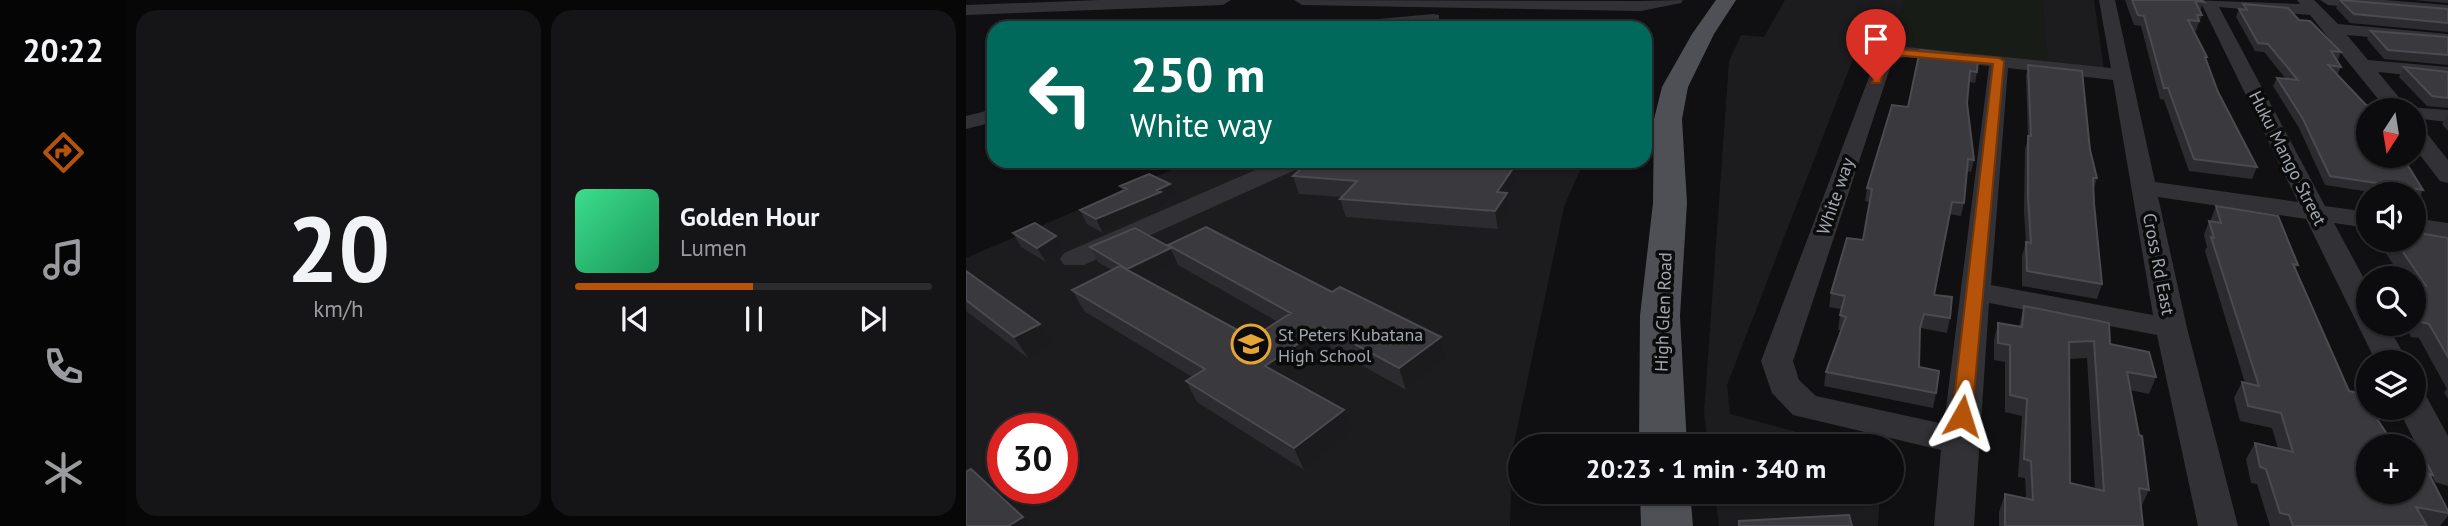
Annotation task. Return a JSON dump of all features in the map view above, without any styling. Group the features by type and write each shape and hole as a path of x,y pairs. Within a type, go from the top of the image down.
{"main road":[{"name":"High Glen Road","path":"1663,434 1660,316 1670,202 1668,119 1675,87 1703,34 1726,0"},
{"name":"High Glen Road","path":"1669,177 1712,61 1752,0"},
{"path":"1666,504 1667,526"}],"street":[{"path":"966,10 1223,0"},
{"path":"1303,0 1559,6 1584,3 1655,6 1675,0"},
{"name":"Cross Rd East","path":"2107,0 2171,328 2218,526"},
{"path":"2202,1 2315,3 2448,10"},
{"name":"Huku Mango Street","path":"2202,1 2356,292"},
{"path":"2315,3 2388,98"},
{"path":"1488,21 1549,18 1559,6"},
{"path":"2333,29 2448,39"},
{"name":"White way","path":"1960,442 1805,405 1784,385 1777,361 1885,55 1908,52 2121,75"},
{"path":"1954,526 1960,442 1999,61"},
{"path":"2360,65 2448,73"},
{"path":"2426,113 2448,116"},
{"path":"966,123 987,117"},
{"path":"2426,147 2446,171"},
{"path":"1074,259 1280,168"},
{"path":"2144,188 2356,218"},
{"path":"2426,228 2448,231"},
{"path":"1975,291 2171,328"},
{"path":"2422,420 2448,471"}],"shaded area":[{"path":"1785,0 2094,0 2104,69 1858,46 1727,385 1730,414 1804,434 1707,434 1704,413 1729,61 1741,35 1764,37"},
{"path":"1905,0 2043,0 2047,61 1888,45"},
{"name":"St Peters Kubatana High School","path":"1176,168 1581,168 1564,207 1516,434 1508,434 1510,526 966,526 966,258"},
{"path":"1716,504 1879,504 1878,526 1719,526"}],"building":[{"path":"2132,0 2202,0 2204,2 2195,1 2202,15 2197,15 2199,21 2188,20 2207,57 2218,92 2257,167 2194,159 2168,88 2164,88 2144,16 2138,15"},
{"path":"2340,0 2448,9 2448,23 2354,14"},
{"path":"2243,4 2288,8 2299,20 2310,21 2341,52 2331,51 2341,67 2328,65 2359,98 2356,98 2356,168 2409,168 2418,182 2370,182 2330,176 2303,119 2277,78 2298,80 2268,44 2258,43 2239,9 2247,10"},
{"path":"2371,31 2448,37 2448,55 2388,50"},
{"path":"1920,50 1978,57 1977,72 1970,71 1967,103 1974,160 1968,159 1964,203 1952,202 1934,295 1952,297 1950,318 1924,314 1920,328 1919,367 1939,371 1936,393 1826,372 1846,317 1840,315 1845,296 1831,293 1847,238 1863,240 1872,189 1867,188 1892,105 1908,107"},
{"path":"2028,65 2082,71 2090,150 2097,178 2093,178 2094,203 2102,284 2027,271 2026,242 2031,243 2028,198 2028,136 2031,136"},
{"path":"2404,67 2448,72 2448,98 2432,96"},
{"path":"1302,168 1513,168 1497,192 1507,193 1495,211 1340,199 1357,181 1293,176"},
{"path":"1149,174 1170,184 1157,190 1161,192 1096,219 1080,210 1127,189 1120,186"},
{"path":"2216,206 2278,216 2298,265 2293,264 2349,391 2356,392 2356,420 2378,420 2387,434 2356,434 2356,504 2426,504 2426,462 2448,513 2416,507 2427,526 2293,526 2289,515 2280,513 2266,469 2260,467 2255,443 2293,452 2281,413 2248,406 2242,382 2259,386 2211,237 2214,238 2209,221 2221,223"},
{"path":"1035,223 1056,236 1037,248 1013,233"},
{"path":"1206,227 1332,292 1340,287 1441,337 1399,368 1323,327 1265,366 1344,410 1294,448 1186,381 1205,369 1072,290 1120,266 1252,338 1291,313 1168,245"},
{"path":"1135,228 1171,248 1127,269 1090,247"},
{"path":"2426,234 2448,238 2448,357 2429,324 2426,323 2426,266 2413,266 2403,252 2426,252"},
{"path":"966,271 1040,324 1014,337 966,300"},
{"path":"2024,306 2109,323 2110,344 2149,352 2156,377 2127,372 2139,435 2142,436 2149,490 2139,488 2143,526 2005,526 2005,494 2033,500 2031,461 2024,459 2027,399 2010,395 2010,345 1998,343 1998,323 2022,327","holes":["2094,341 2104,491 2070,483 2069,342"]},
{"path":"971,469 987,484 987,504 1009,504 1023,517 1008,526 966,526 966,472"},
{"path":"1849,515 1852,526 1739,526 1739,521"}],"place":[{"name":"St Peters Kubatana High School","path":"1251,344"}],"route":[{"path":"1876,81 1885,55 1894,52 1999,61 1962,416"}]}
